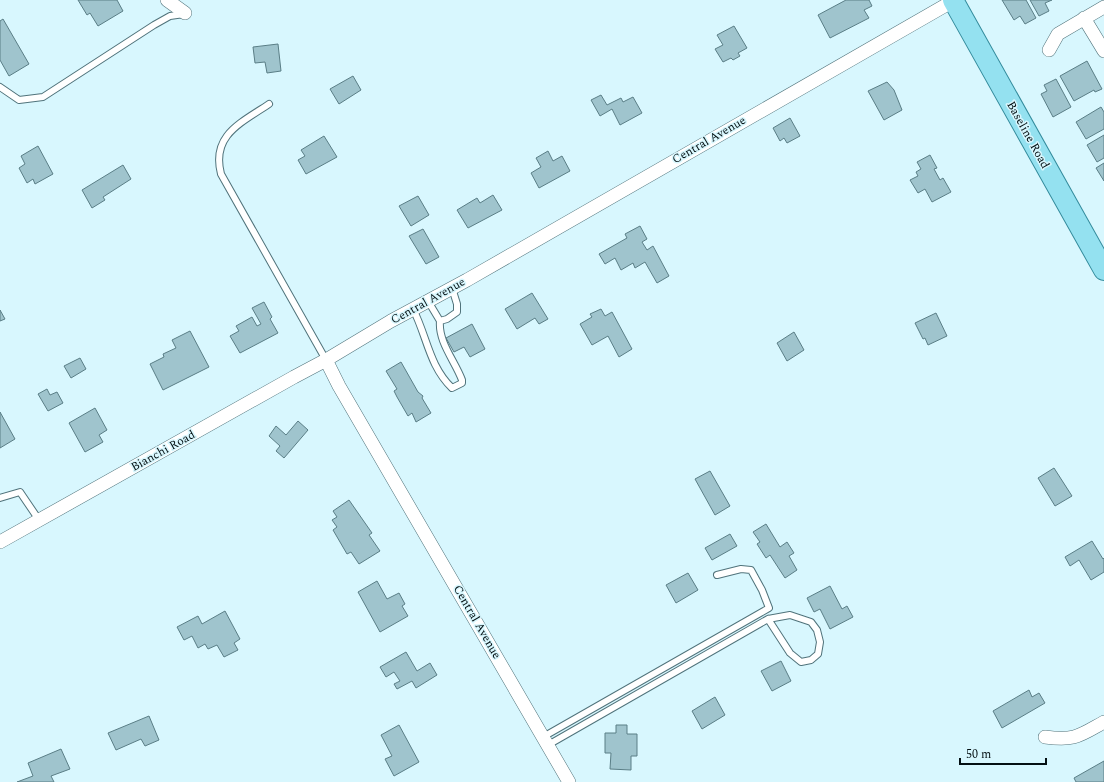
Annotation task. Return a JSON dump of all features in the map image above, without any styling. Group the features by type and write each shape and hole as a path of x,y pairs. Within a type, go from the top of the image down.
{"main road":[{"name":"Baseline Road","path":"953,0 1104,270"}],"street":[{"path":"167,0 185,14"},
{"name":"Central Avenue","path":"570,782 342,391 326,360 953,0"},
{"path":"1049,50 1058,34 1104,7"},
{"path":"1084,18 1104,51"},
{"name":"Bianchi Road","path":"0,542 326,360"},
{"path":"1045,737 1064,740 1076,738 1104,722"}],"lane":[{"path":"0,87 19,100 44,97 154,25 170,16 185,14"},
{"path":"269,104 235,127 224,138 218,161 222,174 326,360"},
{"path":"440,321 452,317 457,312 457,304 452,288"},
{"path":"413,309 439,374 452,388 456,387 462,383 462,380 439,330 440,321 428,301"},
{"path":"0,498 20,492 39,520"},
{"path":"546,741 769,608 762,590 751,570 741,569 716,575"},
{"path":"546,741 768,619 790,614 811,622 817,630 820,642 818,654 811,660 801,662 790,653 768,619"}],"building":[{"path":"78,0 117,0 123,11 98,26 90,13 87,15"},
{"path":"846,0 869,0 872,6 864,10 869,18 830,38 818,15"},
{"path":"1002,0 1026,0 1036,18 1025,24 1020,16 1014,20"},
{"path":"1030,0 1052,0 1045,3 1049,11 1039,16"},
{"path":"3,19 29,64 9,76 0,60 0,21"},
{"path":"734,26 747,48 738,53 740,56 733,60 731,58 723,62 715,49 723,45 717,35"},
{"path":"278,44 281,71 267,73 265,62 255,63 253,47"},
{"path":"1087,61 1102,89 1095,92 1094,90 1074,101 1060,76"},
{"path":"353,76 361,90 339,104 330,89"},
{"path":"1056,79 1071,107 1053,117 1041,94 1047,91 1044,85"},
{"path":"887,82 894,90 902,110 884,120 868,91"},
{"path":"601,95 607,105 621,98 623,102 633,97 642,113 620,125 612,109 600,116 591,100"},
{"path":"1101,107 1104,112 1104,129 1086,139 1076,122"},
{"path":"790,118 800,136 787,143 784,138 780,141 773,128"},
{"path":"1104,135 1104,158 1097,162 1087,145"},
{"path":"324,136 337,157 306,174 298,160 305,156 301,150"},
{"path":"38,146 53,174 35,184 33,179 27,183 19,168 25,164 21,156"},
{"path":"548,151 553,161 562,156 570,171 539,188 531,173 541,167 536,158"},
{"path":"930,155 937,168 934,169 940,180 943,178 951,192 932,202 925,189 918,193 910,180 918,176 916,172 921,169 917,162"},
{"path":"1104,163 1104,181 1096,168"},
{"path":"123,165 131,179 103,197 105,200 92,208 82,190"},
{"path":"493,195 502,210 468,228 457,210 477,198 480,203"},
{"path":"418,196 429,215 411,226 399,206"},
{"path":"640,226 647,239 642,242 647,250 653,246 669,276 657,283 645,262 635,268 633,263 621,270 615,258 605,264 599,254 627,238 625,234"},
{"path":"423,229 439,257 426,264 409,236"},
{"path":"532,293 548,319 539,324 535,318 517,329 505,309"},
{"path":"264,302 272,317 270,319 278,333 240,353 230,336 239,331 236,326 252,317 257,326 261,324 252,308"},
{"path":"601,309 605,316 612,312 632,349 619,357 608,336 592,345 580,324 592,317 590,314"},
{"path":"0,310 5,319 0,321"},
{"path":"936,313 947,336 928,345 925,338 923,339 915,323"},
{"path":"472,324 485,349 470,357 464,347 454,352 446,338"},
{"path":"190,331 209,367 163,390 150,364 164,357 163,354 176,348 172,340"},
{"path":"794,332 804,350 787,361 777,343"},
{"path":"80,358 86,369 71,378 64,366"},
{"path":"401,362 418,392 423,396 422,398 431,413 416,422 412,413 408,416 394,391 397,389 386,371"},
{"path":"47,389 50,395 57,392 63,403 48,411 38,394"},
{"path":"95,408 107,430 99,435 103,442 85,452 69,423"},
{"path":"0,412 15,439 0,448"},
{"path":"298,421 308,430 284,458 276,451 280,446 269,436 276,426 286,435"},
{"path":"1054,468 1072,496 1055,506 1038,478"},
{"path":"710,471 730,506 715,515 695,479"},
{"path":"349,500 372,533 369,535 380,551 359,564 351,552 347,554 333,530 337,527 332,520 337,517 333,511"},
{"path":"766,524 780,547 787,542 794,553 789,556 797,570 785,578 770,555 766,558 757,544 760,542 753,532"},
{"path":"730,534 737,546 712,560 705,548"},
{"path":"1092,541 1103,559 1104,558 1104,572 1091,580 1079,560 1070,566 1065,557"},
{"path":"688,573 698,590 676,603 666,585"},
{"path":"377,581 387,599 399,593 405,604 402,606 408,616 380,632 358,592"},
{"path":"830,586 842,609 847,606 853,617 830,629 820,609 814,612 807,598"},
{"path":"225,611 240,639 234,643 238,650 224,657 217,645 208,649 205,644 198,648 192,636 184,640 177,627 198,616 202,624"},
{"path":"406,652 417,671 430,663 437,675 416,688 412,681 397,689 394,684 400,681 394,672 386,677 380,667"},
{"path":"781,661 791,681 772,691 761,671"},
{"path":"1029,690 1032,697 1039,693 1045,703 1002,728 993,711"},
{"path":"715,697 725,715 702,729 692,711"},
{"path":"149,716 159,740 145,746 141,739 116,750 108,733"},
{"path":"399,725 419,762 394,776 385,759 392,756 381,735"},
{"path":"616,725 627,725 627,734 637,734 637,756 631,756 631,770 610,769 611,753 605,753 605,733 616,733"},
{"path":"61,749 70,769 51,776 54,782 17,782 33,776 28,763"},
{"path":"1104,761 1104,782 1076,782 1074,778"}]}
